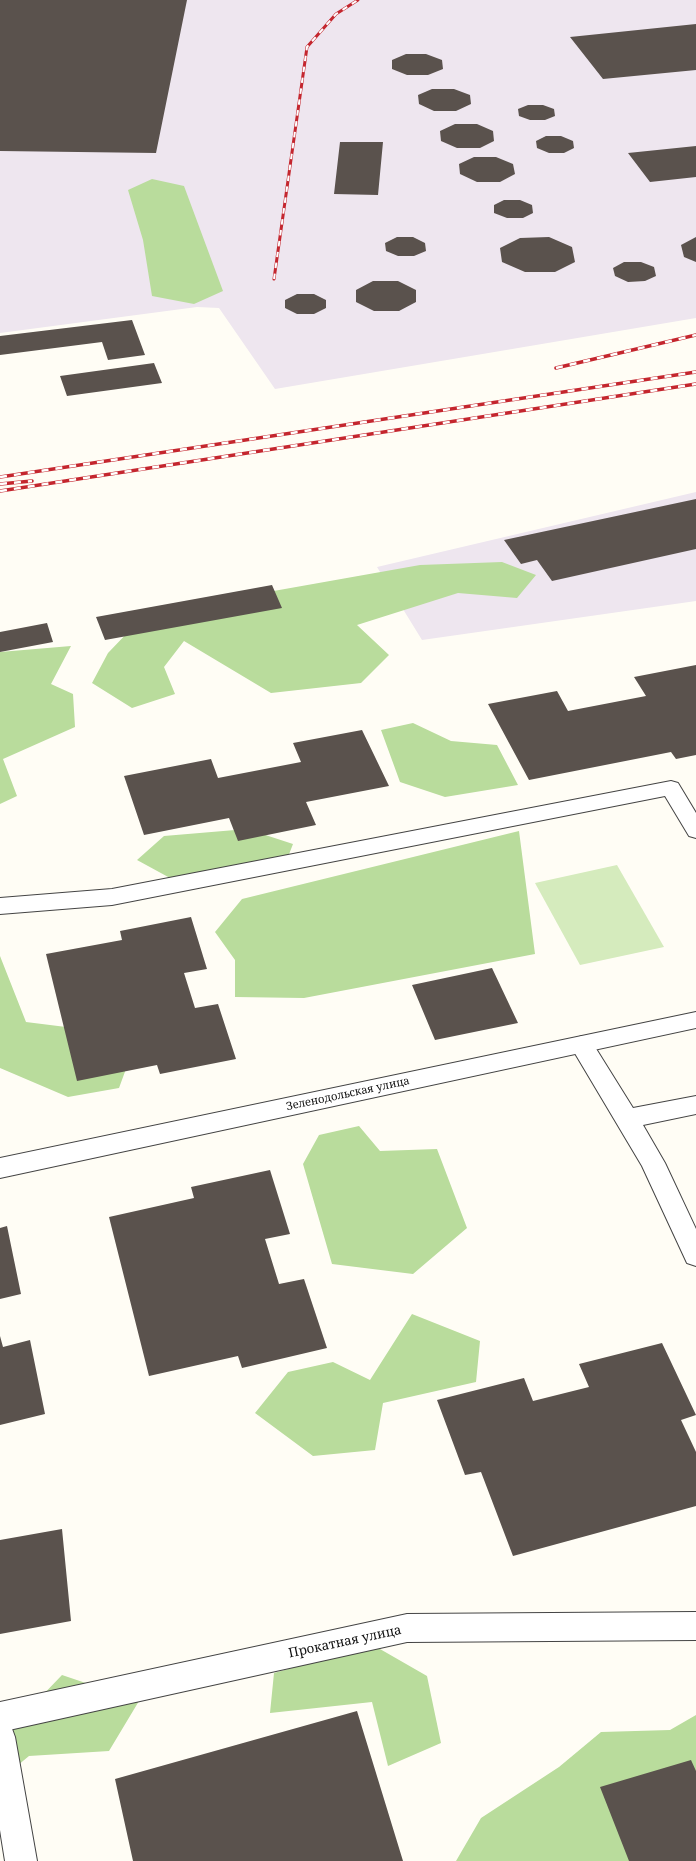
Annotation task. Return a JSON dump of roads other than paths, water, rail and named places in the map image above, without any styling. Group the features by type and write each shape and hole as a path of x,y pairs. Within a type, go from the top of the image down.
{"street":[{"path":"0,906 112,897 671,788 696,831"},
{"name":"Зеленодольская улица","path":"0,1168 696,1020"},
{"path":"582,1045 653,1163 696,1256"},
{"path":"626,1119 696,1105"},
{"name":"Прокатная улица","path":"0,1717 408,1628 696,1626"},
{"path":"0,1737 21,1861"}],"railway":[{"path":"274,279 307,47 336,14 358,0"},
{"path":"556,368 696,335"},
{"path":"0,477 696,372"},
{"path":"0,491 696,384"},
{"path":"0,484 32,481"}]}
